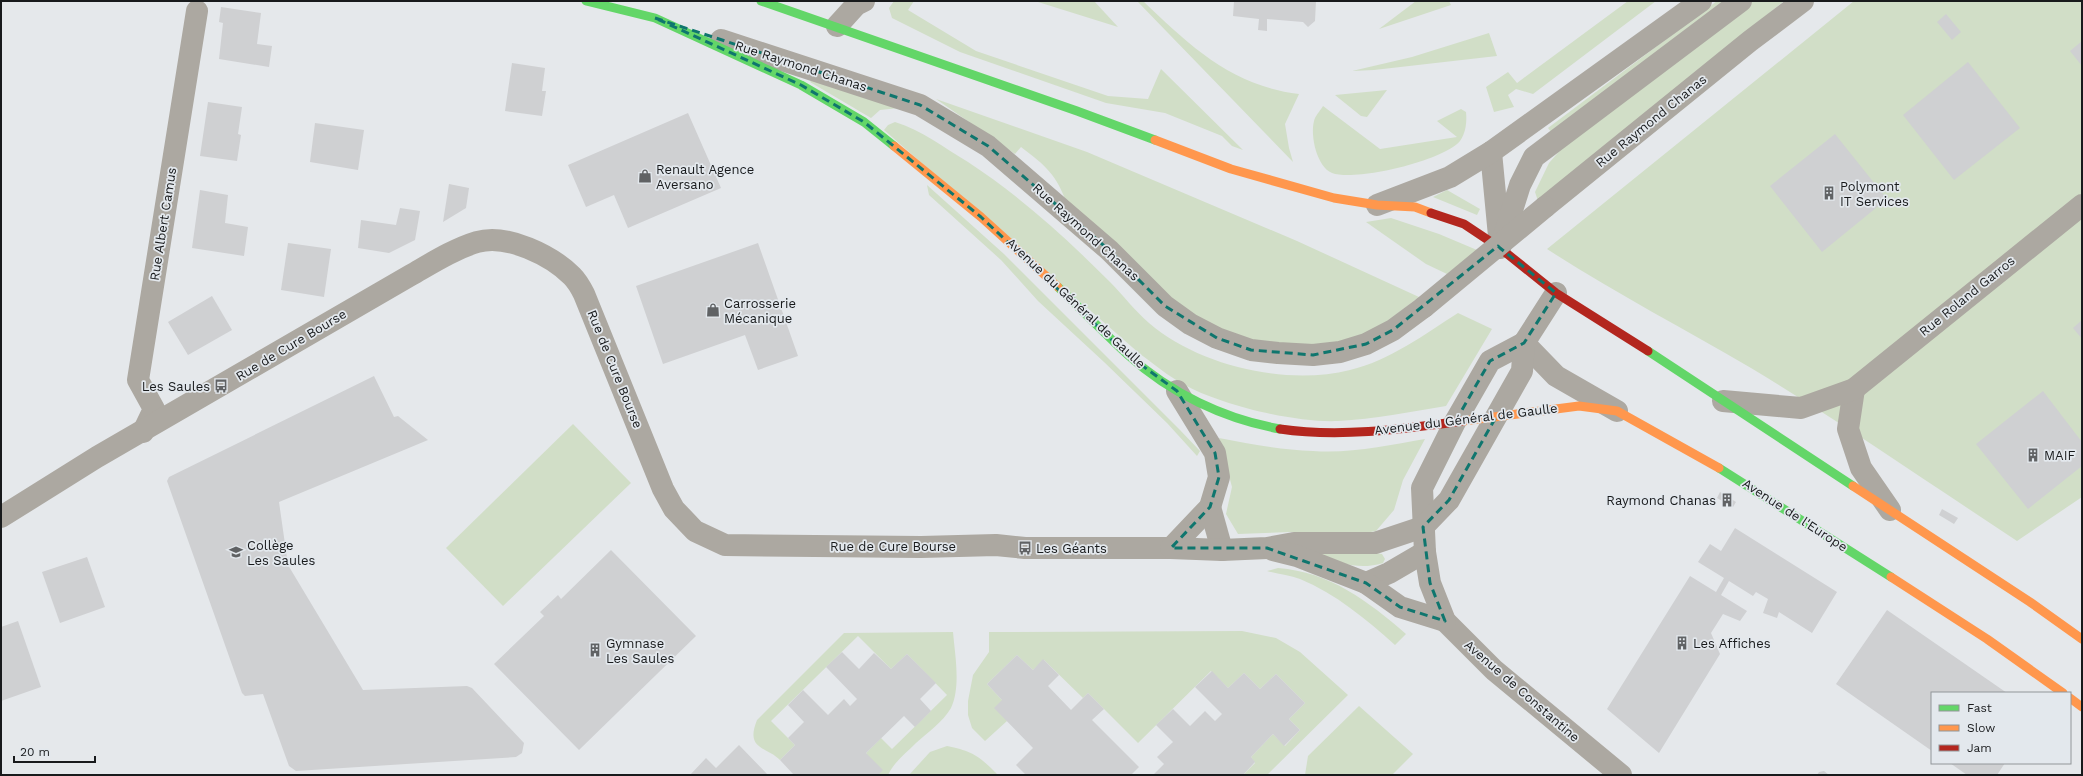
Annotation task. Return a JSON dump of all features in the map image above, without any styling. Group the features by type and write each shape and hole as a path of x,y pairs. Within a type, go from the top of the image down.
{"main road":[{"name":"Avenue du Général de Gaulle","path":"586,1 655,18 801,85 864,122 1011,243 1040,269 1129,356 1177,391 1234,418 1278,430 1307,433 1402,429 1579,406 1617,411"},
{"path":"761,1 837,26 1231,169 1328,197 1377,206 1415,207 1464,224 1500,248 1556,293 2030,602 2082,638"},
{"name":"Avenue de l'Europe","path":"1617,411 1739,479 1987,639 2062,692"},
{"path":"2071,699 2082,707"}],"street":[{"path":"837,26 856,5 864,1"},
{"path":"1377,206 1450,177 1491,152 1701,1"},
{"path":"1500,248 1520,184 1534,157 1741,1"},
{"name":"Rue Raymond Chanas","path":"655,18 920,105 988,146 1109,250 1165,306 1190,324 1217,338 1252,350 1313,355 1340,352 1366,344 1394,330 1750,41 1803,1"},
{"name":"Rue Albert Camus","path":"143,432 154,409 138,380 197,11"},
{"path":"1491,152 1500,248"},
{"name":"Rue Roland Garros","path":"1723,401 1801,408 1854,389 2082,205"},
{"name":"Rue de Cure Bourse","path":"1,517 97,457 143,432 449,254 478,242 498,240 518,244 540,253 559,265 573,277 584,294 663,489 683,520 695,531 725,545 1171,548 1222,550 1267,548 1294,543 1375,543 1423,527"},
{"path":"1423,527 1449,500 1522,371 1524,343 1556,293"},
{"name":"Avenue de l'Europe","path":"1524,343 1556,376 1617,411"},
{"name":"Avenue de Constantine","path":"1524,343 1490,361 1455,422 1422,488 1425,552 1430,583 1445,621 1494,670 1611,772"},
{"path":"1854,389 1848,429 1861,468 1892,513"},
{"path":"1171,548 1210,507 1218,477 1217,460 1201,428 1177,391"},
{"path":"1210,507 1222,550"},
{"name":"Rue de Cure Bourse","path":"1267,548 1297,556 1366,583 1400,607 1445,621"},
{"path":"1366,583 1389,573 1425,552"}],"highlighted area":[{"path":"655,18 920,105 988,146 1109,250 1165,306 1217,338 1251,350 1313,355 1366,344 1393,330 1498,246 1556,293 1524,343 1490,361 1455,422 1496,417 1449,500 1423,527 1430,583 1445,621 1400,607 1366,583 1267,548 1171,548 1210,507 1219,477 1215,453 1177,391 1129,356 981,217 864,122 801,85"}],"green space":[{"path":"894,1 914,1 908,10 976,51 1108,96 1148,99 1161,69 1243,150 1232,146 1222,136 1165,113 1106,103 960,52 892,18 889,8"},
{"path":"1038,1 1094,1 1118,27 1038,2"},
{"path":"1137,1 1143,1 1195,48 1233,73 1275,90 1299,94 1285,124 1293,162"},
{"path":"1416,1 1449,1 1451,5 1379,29"},
{"path":"1628,1 1656,1 1533,94 1516,89 1508,95 1514,107 1494,112 1486,87 1508,72 1517,83"},
{"path":"1717,1 1728,1 1552,133 1548,128"},
{"path":"1751,1 1784,1 1538,201 1535,192 1549,163 1563,147"},
{"path":"1854,1 2082,1 2082,497 2017,541 1852,431 1785,389 1597,280 1547,249"},
{"path":"1489,33 1497,56 1374,70 1352,71 1412,57"},
{"path":"815,75 899,108 880,110 871,118 810,82"},
{"path":"1387,90 1367,117 1361,116 1335,95"},
{"path":"936,99 1087,152 1297,241 1419,297 1376,330 1343,345 1278,347 1228,335 1164,298 1067,204 1059,185 1044,165 1021,147 1015,154"},
{"path":"1323,106 1380,149 1457,137 1437,121 1461,109 1466,112 1466,127 1460,141 1451,148 1437,155 1399,168 1379,172 1344,175 1332,173 1327,170 1322,164 1316,150 1313,127 1316,115"},
{"path":"895,122 905,125 933,140 968,162 1006,189 1077,249 1149,323 1169,338 1192,351 1218,361 1244,369 1271,373 1299,375 1325,374 1364,366 1393,354 1458,313 1492,329 1446,406 1365,419 1321,421 1280,416 1217,399 1177,381 1140,354 884,130 888,125"},
{"path":"927,185 1004,254 1180,430 1200,451 1197,456 1167,423 1038,301 1001,260 929,195"},
{"path":"1447,190 1480,209 1477,215 1433,197"},
{"path":"1391,218 1439,234 1477,250 1447,274 1426,264 1366,222"},
{"path":"573,424 631,483 503,606 446,548"},
{"path":"1219,438 1277,448 1327,452 1369,448 1425,439 1403,480 1394,510 1376,531 1355,535 1290,532 1238,534 1226,514 1232,487"},
{"path":"1324,550 1362,551 1382,554 1385,559 1383,563 1375,565 1351,565 1320,555"},
{"path":"1278,568 1315,575 1347,590 1377,610 1406,634 1395,645 1362,617 1326,592 1296,578 1267,571"},
{"path":"1242,631 1276,638 1300,652 1348,695 1267,775 1243,775 1255,763 1251,757 1273,734 1285,746 1300,730 1289,719 1305,703 1276,674 1260,689 1244,673 1228,688 1211,671 1138,743 1088,693 1083,698 1044,660 1033,670 1017,655 987,684 1002,700 1007,721 985,741 972,728 968,715 968,701 973,675 989,652 989,632"},
{"path":"953,632 957,681 951,708 939,723 900,758 888,775 878,775 866,753 881,738 892,749 947,695 907,654 891,669 858,636 771,721 795,745 780,760 755,742 754,730 757,720 844,633"},
{"path":"1359,706 1413,754 1392,775 1305,775 1308,756"},
{"path":"947,746 963,750 976,756 998,775 909,775 930,752"}],"building":[{"path":"1234,1 1316,1 1315,21 1308,27 1303,22 1267,19 1267,31 1258,30 1259,19 1233,16"},
{"path":"221,7 261,13 257,44 272,46 269,67 219,59 223,23 219,22"},
{"path":"1946,14 1961,32 1952,40 1937,22"},
{"path":"2082,41 2082,66 2070,51"},
{"path":"1968,62 2020,128 1954,180 1903,115"},
{"path":"512,63 545,68 542,91 546,91 542,116 505,111"},
{"path":"208,102 242,107 238,134 241,135 237,161 200,156"},
{"name":"Renault Agence Aversano","path":"688,113 721,188 628,228 614,195 586,207 568,165"},
{"path":"315,123 364,130 358,170 310,162"},
{"name":"Polymont IT Services","path":"1835,134 1887,199 1822,252 1770,186"},
{"path":"449,184 469,188 466,208 443,222"},
{"path":"200,190 228,195 225,223 248,227 244,256 192,248"},
{"path":"400,208 420,211 415,240 389,253 358,248 361,220 396,225"},
{"path":"288,243 331,249 324,297 281,290"},
{"name":"Carrosserie Mécanique","path":"758,243 798,356 758,370 745,335 663,364 636,286"},
{"path":"212,296 232,330 188,355 168,322"},
{"path":"2082,320 2082,339 2073,328"},
{"name":"Collège Les Saules","path":"374,376 394,417 398,416 428,440 279,502 288,565 363,690 467,686 472,688 524,743 522,753 516,757 296,771 289,766 263,694 245,696 242,693 167,481 169,477"},
{"name":"MAIF","path":"2043,391 2082,442 2082,466 2028,509 1976,444"},
{"name":"Raymond Chanas","path":"1720,492 1736,502 1733,507 1717,498"},
{"path":"1942,509 1958,518 1954,524 1939,515"},
{"name":"Les Affiches","path":"1735,528 1837,592 1812,633 1779,612 1777,618 1763,613 1768,599 1756,592 1753,596 1729,581 1721,595 1747,611 1740,621 1723,614 1711,633 1720,654 1659,753 1607,709 1690,576 1716,592 1724,578 1698,562 1710,544 1721,551"},
{"name":"Gymnase Les Saules","path":"611,550 696,636 579,750 494,664 544,616 540,612 558,595 561,599"},
{"path":"87,557 105,607 60,623 42,572"},
{"path":"1887,610 2006,692 1931,692 1931,750 1836,684"},
{"path":"18,621 41,687 1,701 1,627"},
{"path":"842,652 859,669 874,653 891,669 907,654 936,683 920,699 931,711 915,727 904,716 866,753 883,770 878,775 794,775 780,760 795,745 788,738 804,722 788,705 803,690 828,715 844,699 850,706 857,699 826,667"},
{"path":"1017,655 1033,670 1043,659 1059,675 1048,686 1071,710 1088,693 1104,709 1092,720 1139,767 1131,775 1026,775 1016,765 1033,748 994,708 1002,700 987,684"},
{"path":"1212,671 1228,688 1244,673 1260,689 1276,674 1305,703 1289,719 1300,730 1284,746 1273,734 1251,757 1255,762 1243,775 1153,775 1164,764 1157,757 1173,742 1156,725 1173,709 1190,726 1205,711 1215,721 1222,714 1195,687"},
{"path":"739,745 768,775 690,775 706,758 716,768"},
{"path":"1951,764 2004,764 1997,775 1967,775"},
{"path":"1824,771 1829,775 1817,775 1819,772"}],"traffic: fast":[{"path":"586,1 655,18 801,85 864,122 894,146"},
{"path":"761,1 1077,111 1155,140"},
{"path":"1058,287 1128,355 1144,369 1162,381 1218,411 1259,425 1280,429"},
{"path":"1648,351 1853,486"},
{"path":"1719,468 1891,577"}],"traffic: slow":[{"path":"1155,140 1231,169 1334,198 1377,205 1415,207 1431,213"},
{"path":"894,146 981,217 1058,287"},
{"path":"1463,421 1579,406 1617,411 1719,468"},
{"path":"1853,486 2030,602 2082,639"},
{"path":"1891,577 1987,639 2062,692"},
{"path":"2071,699 2082,707"}],"traffic: jam":[{"path":"1431,213 1464,224 1500,248 1556,293 1648,351"},
{"path":"1280,429 1303,432 1348,433 1463,421"}],"place":[{"name":"Renault Agence Aversano","path":"645,176"},
{"name":"Polymont IT Services","path":"1829,193"},
{"name":"Carrosserie Mécanique","path":"713,310"},
{"name":"Les Saules","path":"221,386"},
{"name":"MAIF","path":"2033,455"},
{"name":"Raymond Chanas","path":"1727,500"},
{"name":"Les Géants","path":"1025,548"},
{"name":"Collège Les Saules","path":"236,552"},
{"name":"Les Affiches","path":"1682,643"},
{"name":"Gymnase Les Saules","path":"595,650"}]}
